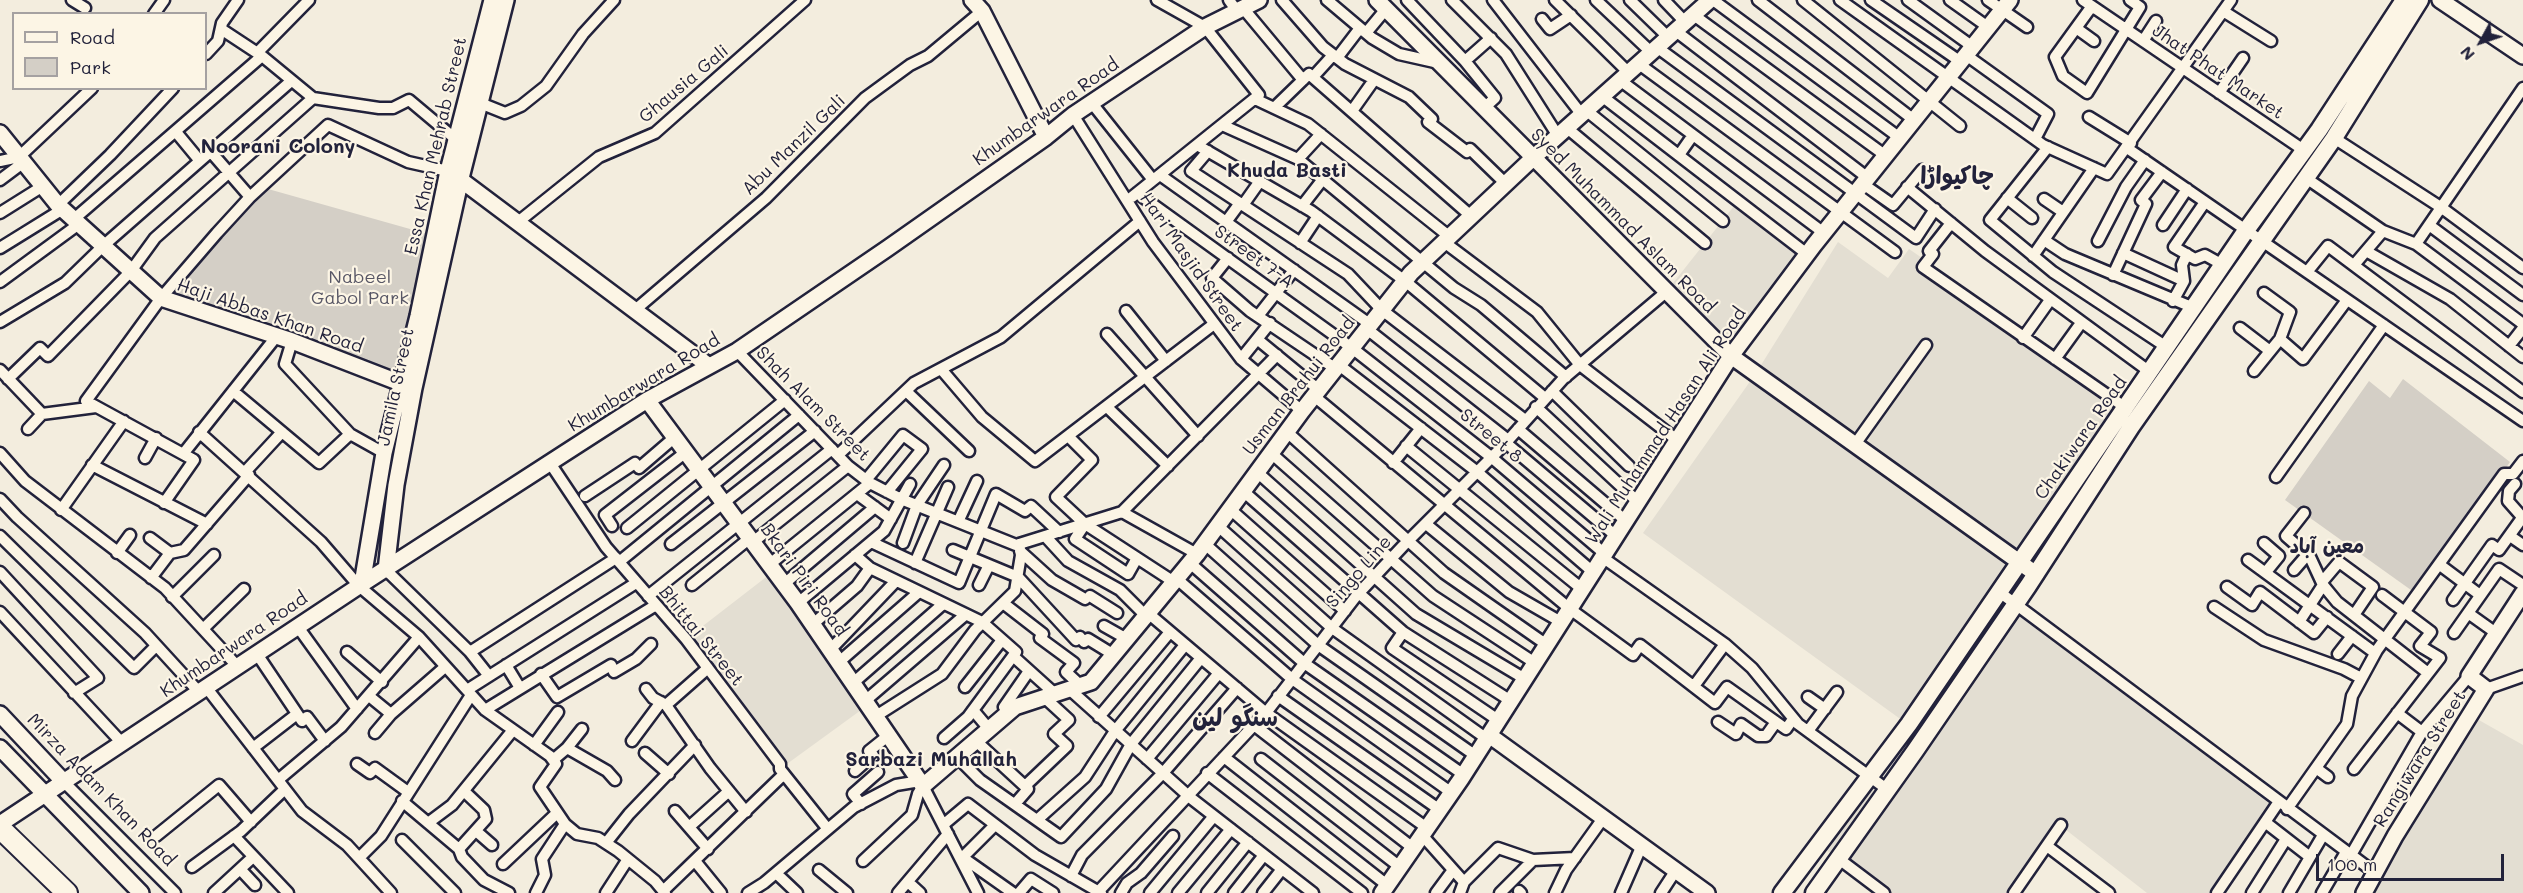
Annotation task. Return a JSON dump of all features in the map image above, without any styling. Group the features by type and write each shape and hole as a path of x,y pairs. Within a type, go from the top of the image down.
{"highway":[{"path":"0,826 67,893"}],"main road":[{"name":"Chakiwara Road","path":"1782,893 1870,777 2168,348 2247,229 2305,151 2404,0"},
{"name":"Chakiwara Road","path":"1814,893 1888,790 2036,574 2132,427 2334,138 2420,0"}],"street":[{"path":"72,0 85,8"},
{"path":"207,53 218,41 220,28 238,0"},
{"path":"0,282 69,214 176,132 259,55 309,0"},
{"name":"Essa Khan Mehrab Street","path":"360,584 384,453 408,386 454,174 457,139 492,0"},
{"name":"Essa Khan Mehrab Street","path":"454,174 468,151 506,0"},
{"path":"480,103 505,112 521,106 546,86 584,34 614,0"},
{"name":"Ghausia Gali","path":"518,222 599,157 655,133 805,0"},
{"path":"1127,201 1259,95 1204,27 1157,0"},
{"name":"Khumbarwara Road","path":"0,826 63,781 360,584 386,570 647,400 737,351 1046,137 1091,102 1204,27 1236,7 1259,0"},
{"path":"1282,0 1323,47 1374,80 1409,97 1432,119 1428,122 1467,152 1470,149 1506,184"},
{"path":"1327,0 1363,31 1399,54 1440,63"},
{"path":"1407,0 1465,61 1495,98 1484,108"},
{"path":"1452,0 1506,54 1562,132 1706,243"},
{"path":"1493,0 1584,113 1723,221"},
{"path":"1555,0 1693,135 1824,233"},
{"path":"1596,0 1687,21 1886,156"},
{"path":"1630,0 1687,21 1900,138"},
{"path":"1664,0 1916,238 1935,209"},
{"path":"1758,0 1914,120"},
{"path":"1803,0 1960,126"},
{"path":"1840,0 2035,139 2107,174 2231,0"},
{"path":"1871,0 1967,55 2048,114 2035,139"},
{"path":"1908,0 1967,55"},
{"path":"1950,0 1988,27"},
{"path":"1988,0 2006,5 2027,27"},
{"path":"2088,3 2076,28 2055,57 2063,76 2087,93 2140,7 2130,0"},
{"path":"2440,0 2523,56"},
{"name":"Jhat Phat Market","path":"2088,3 2305,151"},
{"path":"1274,108 1363,31 1381,5"},
{"name":"Syed Muhammad Aslam Road","path":"1381,5 1731,356 1856,443 2036,574"},
{"name":"Wali Muhammad Hasan Ali Road","path":"1384,889 1464,775 1731,356 1807,254 2006,5"},
{"path":"977,6 1046,137"},
{"name":"Abu Manzil Gali","path":"635,310 766,198 865,98 910,65 928,56 977,6"},
{"path":"1236,7 1308,78 1352,111 1471,216"},
{"path":"2223,11 2271,41"},
{"path":"1542,19 1550,29 1571,15"},
{"path":"1687,21 1862,185 1893,205 1922,170"},
{"name":"Usman Brahui Road","path":"748,893 776,873 827,828 861,804 896,785 922,784 1014,707 1091,682 1197,553 1302,411 1405,281 1533,158 1687,21"},
{"path":"2143,41 2156,21"},
{"path":"220,28 259,55 290,82 313,98 378,108 393,108 409,100 457,139 468,151"},
{"path":"2076,28 2094,41"},
{"path":"1465,61 1491,38"},
{"path":"2219,93 2243,58"},
{"path":"1630,73 1895,252"},
{"path":"1352,111 1374,80"},
{"path":"0,322 65,284 103,246 290,82"},
{"path":"2416,244 2523,88"},
{"path":"0,180 90,90"},
{"path":"0,248 69,214 110,155 171,90"},
{"path":"1603,97 1807,254"},
{"path":"42,414 4,378 40,348 48,356 131,271 155,238 313,98"},
{"path":"1255,99 1308,124 1321,134 1537,312 1580,365 1677,440"},
{"path":"1091,102 1156,177 1226,222 1369,327 1507,441 1616,536"},
{"name":"Hari Masjid Street","path":"1073,115 1140,221 1241,359 1302,411"},
{"path":"2089,117 2162,172 2523,421"},
{"path":"164,503 194,460 86,401 161,298 250,197 328,125 408,162 454,174 709,366"},
{"path":"1222,125 1298,159 1454,288 1482,305 1566,377"},
{"path":"176,132 200,161"},
{"path":"1298,159 1321,134"},
{"path":"1678,155 1693,135"},
{"name":"Haji Abbas Khan Road","path":"1,136 69,214 161,298 292,341 408,386"},
{"path":"2334,138 2442,208 2523,268"},
{"path":"1197,145 1318,216 1549,394 1629,466"},
{"path":"2048,147 1990,220 2053,272 2168,348"},
{"path":"1208,151 1191,171 1348,274 1382,310 1521,424 1626,521"},
{"path":"211,152 250,197"},
{"path":"0,160 22,159"},
{"path":"2098,241 2126,187 2145,160"},
{"path":"2032,256 2094,168"},
{"path":"2113,275 2146,204 2141,200 2162,172"},
{"path":"2306,178 2383,231 2416,244 2523,326 2509,346"},
{"path":"1302,206 1323,180"},
{"path":"1226,222 1260,181"},
{"path":"0,213 43,186"},
{"path":"1907,187 2050,300 2150,372"},
{"path":"2163,225 2187,189"},
{"name":"Street 7-A","path":"1137,193 1352,348"},
{"path":"2007,198 2032,218"},
{"path":"2044,199 2063,212"},
{"path":"2205,202 2174,247 2195,259 2205,255 2223,265"},
{"path":"2177,205 2194,216"},
{"path":"1300,243 1318,216"},
{"path":"648,596 739,523 835,452 914,383 1001,337 1140,221"},
{"path":"1951,223 1929,251 1933,254 1923,267 2126,408"},
{"path":"2429,225 2523,295"},
{"path":"2354,265 2383,231"},
{"path":"2044,240 2065,254 2194,308"},
{"path":"2307,272 2328,246 2523,392"},
{"path":"2366,251 2450,299 2523,357"},
{"path":"2124,253 2184,281"},
{"path":"2173,301 2184,281 2182,265 2187,255"},
{"path":"1228,258 1212,278 1231,296 1337,367 1421,428 1476,471 1593,572"},
{"path":"1258,316 1293,270"},
{"name":"Singo Line","path":"1098,892 1186,794 1254,725 1357,595 1390,559 1459,491 1566,377 1666,292"},
{"path":"2254,371 2280,339 2290,312 2264,293"},
{"path":"2024,338 2050,300"},
{"path":"2280,339 2303,359 2347,300"},
{"path":"1126,311 1166,361"},
{"path":"1241,359 1270,323"},
{"path":"2055,359 2081,323"},
{"path":"941,369 982,417 1035,461 1214,324"},
{"path":"2276,477 2384,325"},
{"path":"2240,328 2270,351"},
{"path":"1107,334 1198,436"},
{"path":"183,454 276,337"},
{"path":"1257,339 1393,463 1444,506 1570,609 1633,654 1640,645 1715,703 1727,687 1786,729 1793,719"},
{"path":"292,341 285,364 350,434 384,453"},
{"path":"1856,443 1926,345"},
{"name":"Street 8","path":"1352,348 1491,457 1604,556 1725,644 1752,668 1793,719 1888,790"},
{"name":"Shah Alam Street","path":"737,351 848,466 868,482 901,499 1019,548"},
{"path":"1019,548 1045,536 1122,513 1276,355"},
{"name":"Jamila Street","path":"386,570 408,386"},
{"path":"233,391 319,463 350,434"},
{"path":"906,391 969,451"},
{"name":"Bkari Piri Road","path":"647,400 798,603 922,784"},
{"path":"627,528 785,400"},
{"path":"28,429 42,414 96,407"},
{"path":"1107,407 1168,466"},
{"path":"1536,407 1638,502"},
{"path":"470,652 617,560 799,415"},
{"path":"61,510 124,421"},
{"path":"1393,463 1421,428"},
{"path":"671,544 815,431"},
{"path":"199,432 321,542 360,584 419,637 485,710 553,760 556,764 540,787 565,824 577,834 598,838 606,843 628,859 664,892 784,774"},
{"path":"151,578 170,553 184,550 282,432"},
{"path":"1287,432 1444,573 1547,645"},
{"path":"770,564 857,494 903,435 922,449 887,492"},
{"path":"1068,436 1092,460 1056,498 1085,524 1175,580 1292,679 1452,793"},
{"path":"585,496 635,463 639,468 675,437"},
{"path":"145,458 156,438"},
{"path":"1406,446 1582,589"},
{"path":"612,526 605,515 686,452"},
{"path":"0,453 25,481 151,578 238,667"},
{"path":"1271,453 1433,596 1535,663"},
{"path":"2217,893 2265,822 2283,806 2316,768 2348,724 2352,696 2375,653 2504,474 2513,474 2523,460"},
{"name":"Bhittai Street","path":"550,463 617,560 708,669 780,764 784,774 827,828"},
{"path":"93,465 207,524"},
{"path":"903,543 917,505 944,465"},
{"path":"692,585 848,466"},
{"path":"1257,472 1416,614 1525,679"},
{"path":"958,522 977,481"},
{"path":"798,603 884,531 910,484"},
{"path":"2453,600 2492,545 2499,550 2523,518 2508,501 2510,491 2515,484"},
{"path":"915,564 935,512 948,487"},
{"path":"1244,491 1357,595 1403,632 1511,701"},
{"path":"857,494 891,519"},
{"path":"871,542 959,583 968,556 982,532 996,494 1025,511 1031,506 1059,532"},
{"path":"0,499 203,690 253,748 302,811 346,845 391,893"},
{"path":"784,584 875,507"},
{"path":"1230,509 1345,611"},
{"path":"1122,513 1197,553 1318,645 1476,756"},
{"path":"2304,513 2286,536 2307,555 2323,584 2337,602 2428,673"},
{"path":"1085,524 1075,539 1128,574 1137,558"},
{"path":"1426,524 1509,592 1561,622"},
{"path":"1218,526 1332,628 1604,817 1707,893"},
{"path":"117,553 130,535"},
{"path":"0,536 134,668 156,646"},
{"path":"1045,536 1068,561 1115,587 1265,712 1421,837 1453,870 1462,888 1498,848 1533,860 1575,858"},
{"path":"2510,536 2523,545"},
{"path":"150,538 170,553"},
{"path":"2264,543 2278,555 2266,572"},
{"path":"876,716 942,674 982,622 1015,591 1019,548"},
{"path":"1019,548 1052,580 1104,605 1117,614"},
{"path":"953,550 1018,577 1076,640"},
{"path":"1197,553 1305,663 1464,775"},
{"path":"172,597 214,555"},
{"path":"855,555 870,568 982,622 1016,652 973,710 944,738"},
{"path":"2294,570 2307,555"},
{"path":"2248,560 2375,653"},
{"path":"2299,622 2339,562 2373,587 2354,615"},
{"path":"979,585 989,565"},
{"path":"2440,565 2480,595"},
{"path":"813,624 857,586 870,568"},
{"path":"2454,633 2499,569 2523,585"},
{"path":"386,570 470,652 489,676"},
{"path":"0,572 98,678 74,693"},
{"path":"835,656 896,581"},
{"path":"359,858 381,836 469,693 489,676 636,582"},
{"path":"1104,605 1115,587"},
{"path":"2227,587 2252,605 2260,592 2314,633 2326,617"},
{"path":"203,629 244,589"},
{"path":"1998,591 2374,872"},
{"path":"835,656 919,592"},
{"name":"Rangiwara Street","path":"2364,893 2374,872 2486,689 2469,676 2523,593"},
{"path":"2354,769 2440,658 2420,646 2431,632 2382,595"},
{"path":"1003,603 1043,634 1040,638 1074,663 1066,672 1061,691 1068,720 1054,734 1066,746 1063,753 1044,766 1025,786"},
{"path":"853,683 943,604"},
{"path":"485,710 656,605"},
{"path":"2214,607 2264,640 2344,669 2361,678"},
{"path":"0,612 122,743"},
{"path":"2468,614 2496,633"},
{"path":"865,701 965,615"},
{"path":"1104,626 1127,639"},
{"path":"298,627 357,709"},
{"path":"1099,717 1170,632"},
{"path":"1403,632 1392,648 1498,720"},
{"path":"2338,654 2352,636"},
{"path":"278,780 325,741 357,709 419,637"},
{"path":"1063,654 1080,637 1084,642 1088,639 1114,655"},
{"path":"965,687 1002,639"},
{"path":"541,674 557,697 611,665 614,672 636,659 651,644"},
{"path":"1694,686 1725,644"},
{"path":"1037,820 1085,777 1115,731 1185,645"},
{"path":"347,652 382,682"},
{"path":"257,654 302,721 307,717 325,741"},
{"path":"1012,656 1029,671 1099,717 1186,794 1313,893"},
{"path":"957,757 981,780 1061,837 1106,789 1131,744 1201,658"},
{"path":"506,665 520,688"},
{"path":"375,733 391,714 445,667"},
{"path":"632,741 664,703 708,669"},
{"path":"1008,713 1004,707 1029,671"},
{"path":"1148,759 1219,673"},
{"path":"2486,689 2523,675"},
{"path":"2322,893 2422,732 2469,676"},
{"path":"1071,876 1082,855 1163,774 1237,688"},
{"path":"646,689 664,703 746,812"},
{"path":"1809,731 1837,692"},
{"path":"369,696 391,714"},
{"path":"1278,696 1440,810"},
{"path":"1808,698 1825,709"},
{"path":"973,710 989,729"},
{"path":"534,745 558,712"},
{"path":"2397,713 2422,732"},
{"name":"Mirza Adam Khan Road","path":"0,714 175,893"},
{"path":"253,748 297,714"},
{"path":"1718,722 1736,734 1742,724 1758,736 1766,736 1776,722"},
{"path":"1254,725 1421,837"},
{"path":"553,760 567,748 582,729"},
{"path":"428,823 452,805 513,730"},
{"path":"855,771 873,755 869,751 889,735"},
{"path":"976,741 1028,789 1015,804"},
{"path":"606,843 629,814 695,745"},
{"path":"0,748 141,893"},
{"path":"567,748 607,771 615,780"},
{"path":"645,753 669,774"},
{"path":"1224,757 1384,889"},
{"path":"1261,759 1400,867"},
{"path":"357,764 370,773 375,768 405,796 428,823 459,849 462,857 484,880 509,893"},
{"path":"2316,768 2328,777"},
{"path":"861,804 853,794 878,772"},
{"path":"1207,773 1362,893"},
{"path":"156,836 219,784 251,822"},
{"path":"922,784 978,893"},
{"path":"863,861 912,814 922,784"},
{"path":"192,867 251,822 285,789"},
{"path":"459,849 486,819 484,810 464,791"},
{"path":"689,828 729,791"},
{"path":"898,893 968,804 1035,855 1098,892"},
{"path":"675,811 708,849"},
{"path":"502,864 556,813"},
{"path":"1150,893 1214,816"},
{"path":"1555,893 1575,858 1604,817"},
{"path":"2265,822 2310,857"},
{"path":"536,893 545,875 542,859 565,824"},
{"path":"960,857 994,825"},
{"path":"2014,893 2061,825"},
{"path":"1178,893 1231,829"},
{"path":"476,831 492,845"},
{"path":"2289,893 2323,835"},
{"path":"234,836 287,893"},
{"path":"1121,893 1173,836"},
{"path":"2252,893 2286,839"},
{"path":"402,840 455,893"},
{"path":"1207,893 1248,842"},
{"path":"1621,893 1642,844"},
{"path":"2047,846 2109,893"},
{"path":"1234,893 1264,855"},
{"path":"222,890 253,857"},
{"path":"960,857 1013,893"},
{"path":"606,893 628,859"},
{"path":"1839,859 1884,893"},
{"path":"1500,893 1533,860"},
{"path":"695,861 721,893"},
{"path":"1148,865 1163,877"},
{"path":"240,869 255,885"},
{"path":"1263,893 1282,869"},
{"path":"819,870 847,893"},
{"path":"1436,893 1453,870"},
{"path":"1661,893 1676,870"},
{"path":"776,873 797,893"},
{"path":"1019,893 1031,879 1053,893"},
{"path":"968,893 972,881"},
{"path":"908,882 920,893"},
{"path":"1294,893 1301,884"}],"shaded area":[{"path":"1738,201 1807,254 1731,356 1666,292"},
{"path":"1838,242 1888,278 1909,249 1925,260 1922,268 2126,411 2002,592 2278,803 2218,893 2147,893 2061,826 2013,893 1883,893 1825,849 1910,726 1643,533 1756,373"},
{"path":"774,571 868,705 780,769 686,639"},
{"path":"2470,715 2523,745 2523,893 2364,893"}],"green space":[{"name":"Nabeel Gabol Park","path":"261,187 442,238 413,376 161,298"},
{"path":"2403,379 2510,462 2418,595 2285,500 2369,381 2390,398"}],"district":[{"name":"Noorani Colony","path":"278,147"},
{"name":"Khuda Basti","path":"1287,171"},
{"name":"چاکیواڑا","path":"1957,177"},
{"name":"معین آباد","path":"2327,547"},
{"name":"سنگو لین","path":"1235,719"},
{"name":"Sarbazi Muhallah","path":"931,760"}]}
